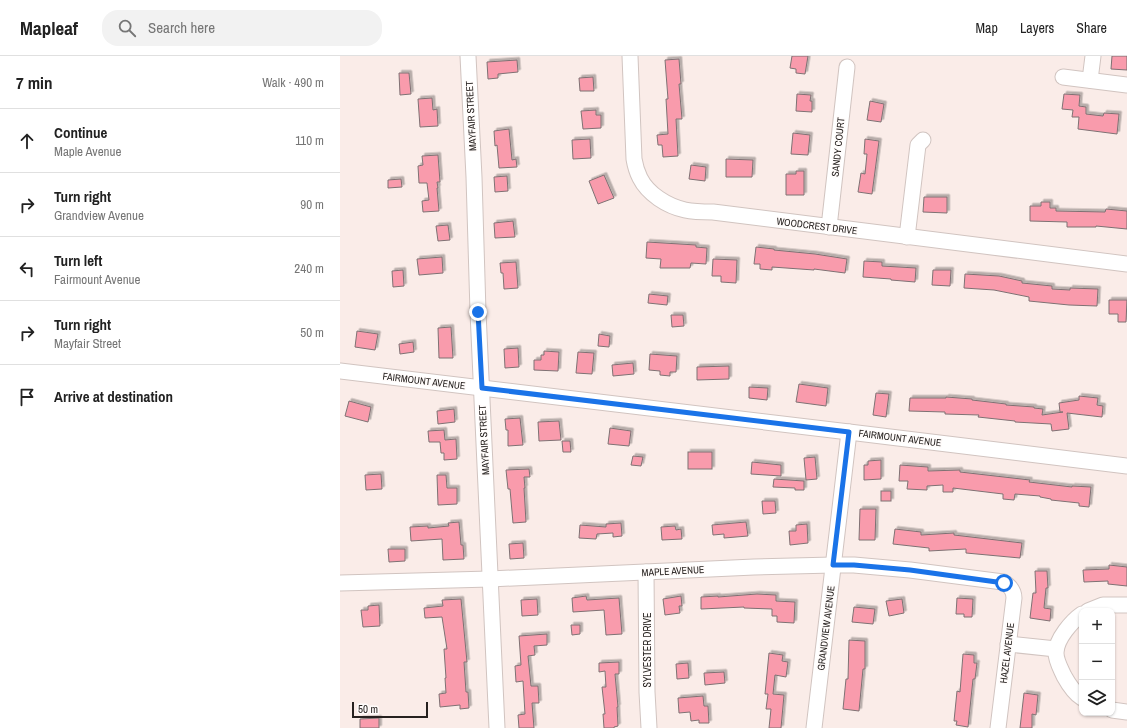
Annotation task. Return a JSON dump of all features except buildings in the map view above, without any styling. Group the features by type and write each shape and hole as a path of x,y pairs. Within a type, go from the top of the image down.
{"street":[{"name":"MAYFAIR STREET","path":"468,56 497,728"},
{"name":"WOODCREST DRIVE","path":"630,56 634,159 640,178 647,189 671,206 685,210 713,212 1127,264"},
{"path":"1090,80 1093,56"},
{"name":"SANDY COURT","path":"829,227 847,67"},
{"path":"1063,76 1127,85"},
{"path":"907,237 918,145 923,140"},
{"name":"FAIRMOUNT AVENUE","path":"340,371 1127,466"},
{"name":"GRANDVIEW AVENUE","path":"814,728 849,432"},
{"name":"MAPLE AVENUE","path":"340,583 490,579 754,566 833,565 854,565 910,570 1004,583"},
{"name":"SYLVESTER DRIVE","path":"646,572 647,692 649,728"},
{"name":"HAZEL AVENUE","path":"998,728 1014,594 1009,585 1004,583"},
{"path":"1096,608 1103,605 1127,605"},
{"path":"1079,616 1066,631 1056,650 1059,666 1067,682 1073,691 1079,696"},
{"path":"1008,644 1056,650"},
{"path":"1115,710 1127,712"}],"route":[{"path":"478,312 482,388 849,432 833,565 854,565 910,570 1004,583"}]}
